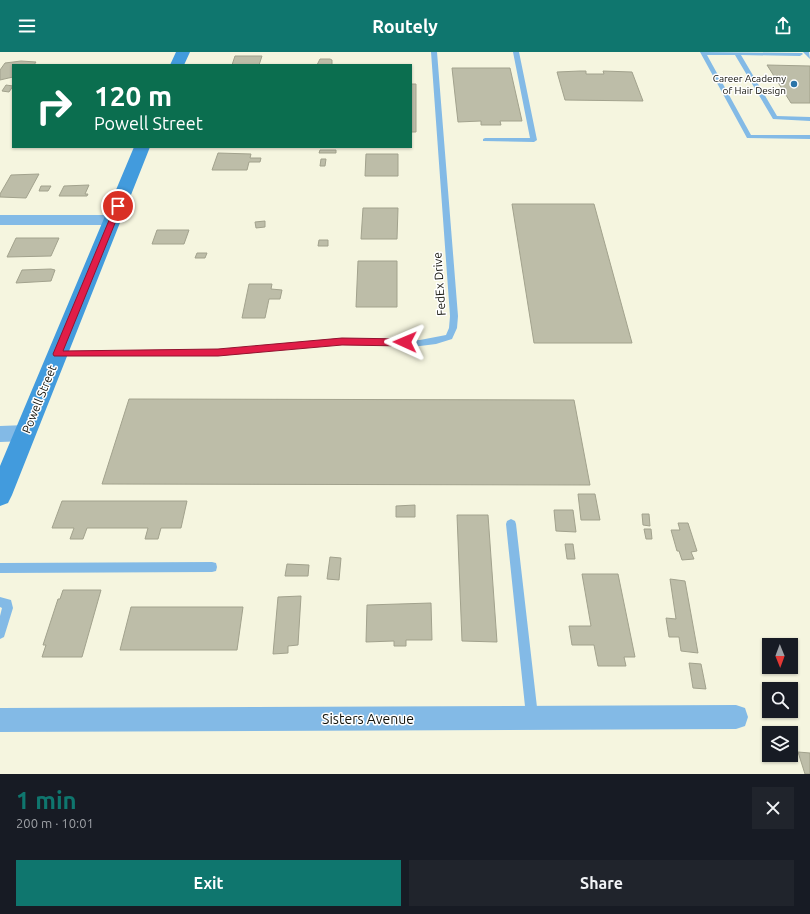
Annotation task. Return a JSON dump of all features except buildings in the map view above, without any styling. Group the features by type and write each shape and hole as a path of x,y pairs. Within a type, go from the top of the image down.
{"street":[{"path":"177,64 183,52"},
{"name":"Powell Street","path":"0,495 142,148"},
{"path":"0,220 112,220"},
{"path":"0,434 26,434"},
{"name":"Sisters Avenue","path":"0,720 736,717"}],"lane":[{"name":"FedEx Drive","path":"58,354 218,353 342,341 420,343 436,341 449,337 453,328 454,316 434,52"},
{"path":"485,140 534,140 516,52"},
{"path":"703,52 800,54"},
{"path":"703,52 749,137 810,137"},
{"path":"806,52 810,57"},
{"path":"737,53 775,118 810,119"},
{"path":"511,524 532,718"},
{"path":"0,568 212,567"},
{"path":"0,602 7,604 8,608 0,633"}],"place":[{"name":"Career Academy of Hair Design","path":"794,84"}],"route":[{"path":"118,206 58,354 218,353 342,341 405,342"}]}
